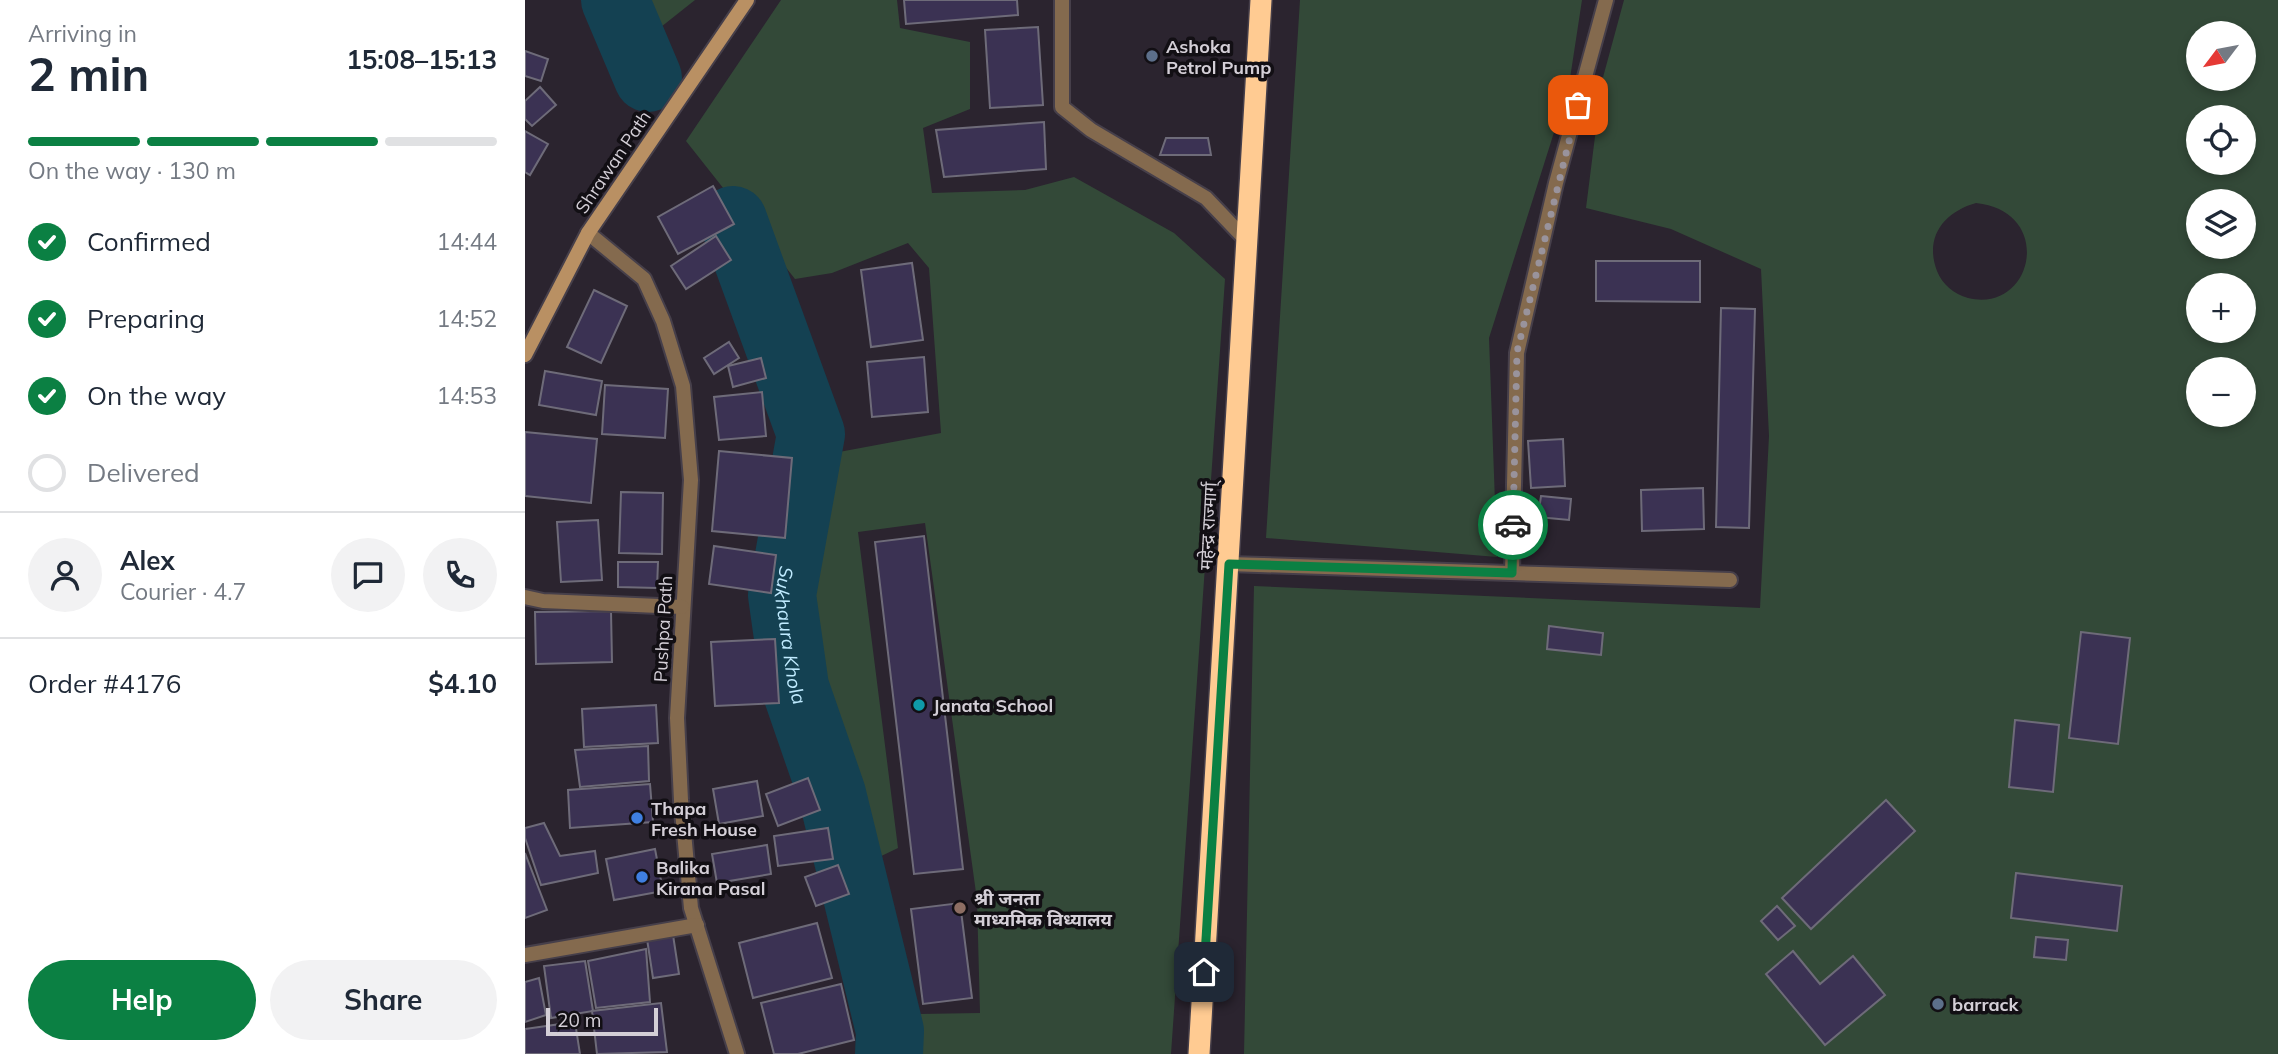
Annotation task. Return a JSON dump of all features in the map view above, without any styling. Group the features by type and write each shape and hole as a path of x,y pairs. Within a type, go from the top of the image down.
{"highway":[{"name":"महेन्द्र राज्मार्ग्","path":"1199,1054 1261,0"}],"street":[{"name":"Shrawan Path","path":"525,355 588,233 747,0"},
{"path":"1062,0 1062,107 1091,130 1206,198 1247,241"},
{"path":"1512,573 1517,352 1556,183 1606,0"},
{"name":"Pushpa Path","path":"588,233 644,279 663,321 683,386 691,480 677,718 679,772 691,908 737,1054"},
{"path":"1229,564 1730,580"},
{"path":"525,597 543,601 683,607"},
{"path":"525,955 697,925"}],"green space":[{"path":"610,0 695,0 642,42"},
{"path":"781,0 897,0 900,28 970,42 970,109 923,128 932,193 1025,190 1074,177 1174,233 1225,279 1171,1054 914,1054 919,1014 980,1013 977,900 925,523 858,532 898,848 873,860 813,709 806,563 839,452 941,433 929,268 908,243 832,273 795,279 686,141"},
{"path":"1300,0 1582,0 1569,85 1489,338 1497,557 1266,538"},
{"path":"1624,0 2278,0 2278,1054 1244,1054 1254,586 1760,608 1769,436 1761,269 1671,229 1586,208 1602,81","holes":["1976,203 2001,210 2017,223 2026,241 2026,260 2020,277 2008,291 1991,299 1968,298 1949,288 1939,276 1934,259 1933,247 1940,228 1955,213"]}],"building":[{"path":"904,0 1017,0 1018,15 906,24"},
{"path":"1038,27 1043,105 990,108 985,30"},
{"path":"525,51 548,59 541,81 525,76"},
{"path":"540,87 556,105 532,126 525,119 525,101"},
{"path":"1044,122 1046,169 944,177 936,130"},
{"path":"525,131 548,144 530,175 525,172"},
{"path":"1166,138 1208,138 1211,155 1160,155"},
{"path":"713,186 734,224 678,254 658,217"},
{"path":"716,236 731,260 686,289 671,266"},
{"path":"1596,261 1700,261 1700,302 1596,301"},
{"path":"912,263 923,340 871,347 861,270"},
{"path":"594,290 627,306 601,363 567,347"},
{"path":"1721,308 1755,309 1749,528 1716,527"},
{"path":"729,342 739,358 714,374 704,358"},
{"path":"924,357 928,412 872,417 867,362"},
{"path":"761,358 766,378 733,387 728,366"},
{"path":"545,371 602,381 596,415 539,405"},
{"path":"605,385 668,389 665,438 602,434"},
{"path":"762,392 766,436 719,440 714,397"},
{"path":"525,432 597,439 591,503 525,496"},
{"path":"1563,439 1565,486 1531,488 1528,441"},
{"path":"719,451 792,458 785,538 712,531"},
{"path":"1703,488 1704,529 1642,531 1641,490"},
{"path":"621,492 663,493 662,554 619,553"},
{"path":"1541,496 1571,499 1569,520 1538,517"},
{"path":"598,520 602,580 561,582 557,522"},
{"name":"Janata School","path":"924,536 963,869 914,874 875,542"},
{"path":"714,546 776,555 771,593 709,584"},
{"path":"618,562 658,562 657,588 618,587"},
{"path":"611,611 612,662 536,664 535,612"},
{"path":"1549,626 1603,633 1601,655 1547,649"},
{"path":"2081,632 2130,638 2118,744 2069,738"},
{"path":"775,639 779,703 715,706 711,642"},
{"path":"656,705 658,743 584,747 582,709"},
{"path":"2015,720 2059,725 2053,792 2009,787"},
{"path":"648,746 649,781 580,787 575,750"},
{"path":"808,778 820,810 778,826 766,794"},
{"path":"757,781 763,816 719,824 713,789"},
{"path":"650,784 653,822 570,828 568,790"},
{"path":"1886,800 1915,831 1811,929 1782,898"},
{"path":"544,823 560,856 595,851 598,873 541,885 525,838 525,828"},
{"path":"828,828 833,859 778,866 774,836"},
{"path":"767,845 771,874 717,883 712,854"},
{"path":"655,849 663,891 614,900 606,859"},
{"path":"525,853 547,910 525,918"},
{"path":"838,865 849,894 816,906 805,877"},
{"path":"2016,873 2122,886 2117,931 2011,918"},
{"path":"960,903 972,998 923,1004 911,909"},
{"path":"1777,906 1795,926 1778,940 1761,921"},
{"path":"817,923 832,978 753,998 739,943"},
{"path":"673,935 679,974 653,978 647,939"},
{"path":"2036,937 2068,940 2066,960 2034,957"},
{"path":"646,949 650,1002 596,1008 588,961"},
{"path":"1793,951 1820,984 1853,956 1885,995 1825,1045 1766,974"},
{"path":"585,961 593,1011 551,1018 544,966"},
{"path":"539,978 546,1015 525,1022 525,982"},
{"path":"841,984 854,1040 798,1054 774,1054 761,1003"},
{"path":"661,1003 667,1052 597,1054 592,1011"},
{"path":"575,1022 580,1054 525,1054 525,1029"}],"waterway":[{"name":"Sukhaura Khola","path":"615,0 648,78"},
{"name":"Sukhaura Khola","path":"733,220 811,434 782,595 795,687 832,794 890,1031 889,1054"}],"way so far":[{"path":"1513,525 1517,352 1556,183 1578,105"}],"place":[{"name":"Ashoka Petrol Pump","path":"1152,56"},
{"name":"Janata School","path":"919,705"},
{"name":"Thapa Fresh House","path":"637,818"},
{"name":"Balika Kirana Pasal","path":"642,877"},
{"name":"श्री जनता माध्यमिक विध्यालय","path":"960,908"},
{"name":"barrack","path":"1938,1004"}],"route":[{"path":"1204,972 1229,564 1512,573 1513,525"}]}
